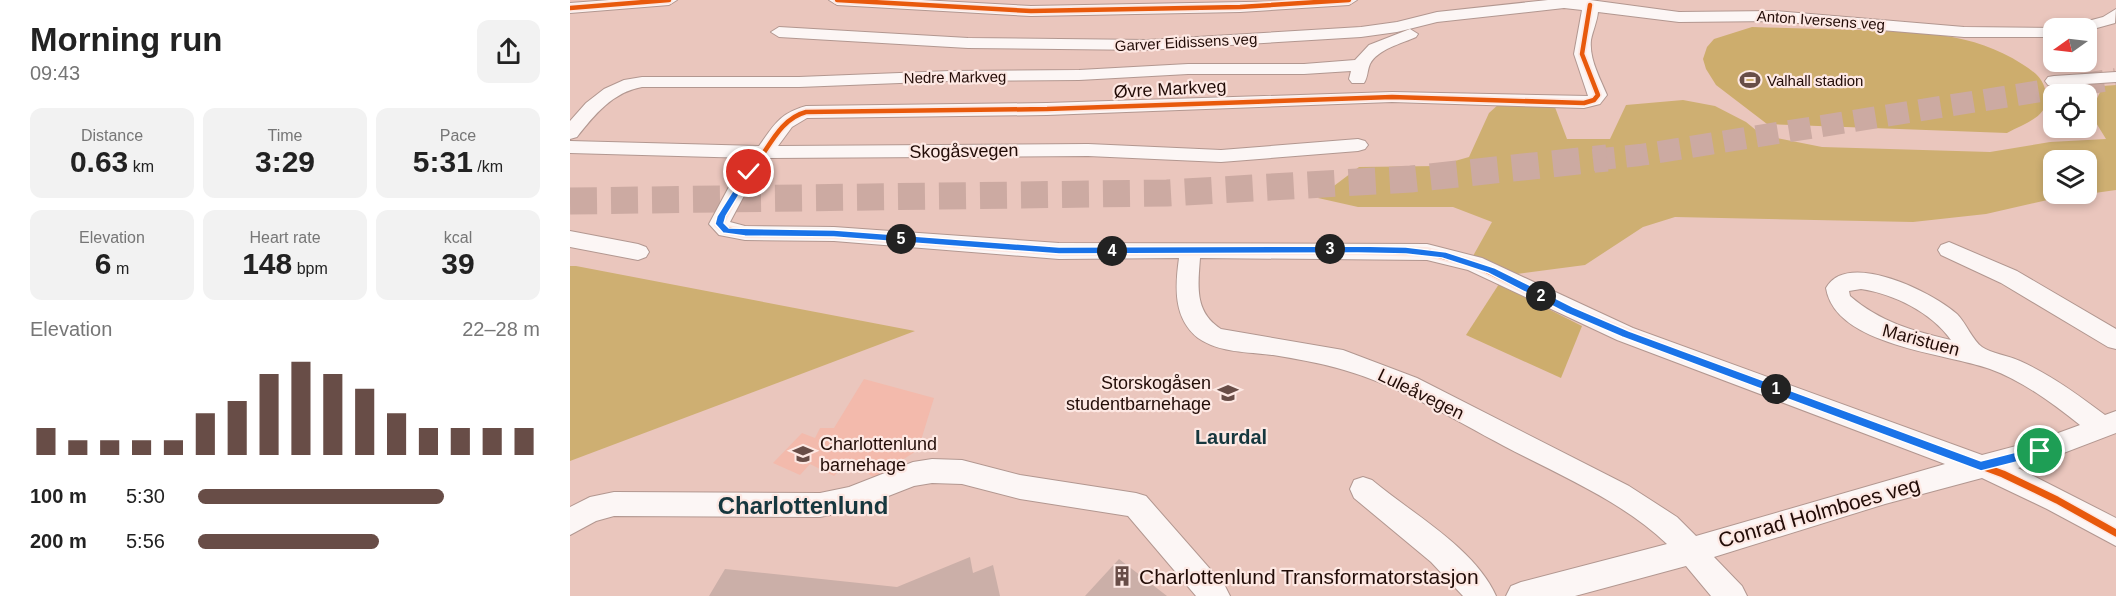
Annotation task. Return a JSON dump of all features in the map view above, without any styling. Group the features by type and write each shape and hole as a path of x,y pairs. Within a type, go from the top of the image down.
{"street":[{"path":"570,8 661,0"},
{"path":"837,0 919,3 1005,11 1167,10 1349,0"},
{"path":"1233,0 1255,2 1259,6"},
{"path":"1357,98 1359,65 1373,51 1481,0"},
{"path":"2097,23 2109,20 2116,12 2110,0"},
{"name":"Garver Eidissens veg","path":"780,32 945,42 1119,46 1361,32 1445,17 1554,3 1590,5"},
{"name":"Anton Iversens veg","path":"1590,5 1679,17 1768,15 1964,32 2043,32"},
{"name":"Øvre Markveg","path":"1190,251 1059,251 834,234 745,233 726,230 719,224 737,190 785,123 795,115 806,112 1056,109 1409,97 1580,104 1598,97 1598,92 1584,63 1582,49 1589,22 1590,5"},
{"path":"2097,35 2116,35"},
{"name":"Nedre Markveg","path":"570,133 586,114 609,93 625,85 642,82 799,82 950,76 1079,75 1188,69 1304,69 1359,65"},
{"path":"2054,81 2116,78"},
{"name":"Skogåsvegen","path":"570,147 765,152 1088,150 1221,156 1358,145"},
{"path":"570,239 638,252"},
{"path":"1190,251 1358,249 1406,250 1443,255 1491,271 1569,310 1625,334 2033,487 2116,533"},
{"path":"1949,250 2019,282 2116,340"},
{"name":"Luleåvegen","path":"1190,251 1185,291 1195,317 1203,329 1210,334 1245,343 1351,362 1414,388 1547,457 1653,516 1669,528 1720,587 1732,596"},
{"name":"Maristuen","path":"1973,354 1957,329 1915,298 1869,282 1846,282 1837,288 1839,300 1844,306 1878,330 2001,363 2109,425"},
{"name":"Conrad Holmboes veg","path":"1521,596 1689,551 1787,521 2040,451 2109,425"},
{"path":"570,522 590,510 614,504 804,506 850,499 913,474 932,471 962,472 1047,492 1136,505 1215,596"},
{"path":"1363,489 1447,558 1466,576 1481,596"}],"shaded area":[{"path":"1752,27 1924,33 1965,40 2003,53 2032,71 2043,84 2043,110 2031,121 2007,133 1767,124 1716,85 1706,69 1703,59 1707,47 1714,39"},
{"path":"2116,85 2116,190 2097,193 2097,150 2043,150 2043,201 1986,214 1913,222 1675,217 1643,227 1585,265 1502,276 1473,256 1492,222 1453,207 1358,207 1318,198 1359,167 1437,166 1469,157 1489,113 1500,103 1553,102 1567,139 1610,139 1626,105 1683,100 1715,106 1746,122 1762,135 1822,147 1990,152 2050,142 2106,139 2097,124 2097,98 2103,86"},
{"path":"570,266 576,266 915,331 570,461"},
{"path":"1499,284 1582,326 1561,378 1466,335"},
{"path":"864,379 934,398 918,450 899,462 883,477 875,478 847,461 834,476 810,464 800,475 773,463 802,433 815,438 820,428 834,428"}],"building":[{"path":"970,557 973,573 993,565 1000,596 709,596 725,569 897,587"},
{"name":"Charlottenlund Transformatorstasjon","path":"1119,559 1167,596 1085,596"}],"tunnel":[{"path":"1593,160 1640,155 2116,79"},
{"path":"570,201 1167,193 1411,179 1607,158"}],"cycle path":[{"path":"570,8 669,0"},
{"path":"837,0 1031,11 1240,7 1349,0"},
{"path":"1590,5 1582,54 1598,95 1594,100 1584,103 1392,97 1047,109 806,112 795,115 785,123 737,190 719,224 726,230 745,233 834,234 1059,251 1358,250 1427,252 1474,264 1625,334 2003,474 2057,500 2116,533"}],"place":[{"name":"Valhall stadion","path":"1750,80"},
{"name":"Storskogåsen studentbarnehage","path":"1228,393"},
{"name":"Charlottenlund barnehage","path":"803,454"},
{"name":"Charlottenlund Transformatorstasjon","path":"1122,576"}],"district":[{"name":"Laurdal","path":"1231,437"},
{"name":"Charlottenlund","path":"803,505"}],"route":[{"path":"749,172 719,224 731,232 805,232 1059,251 1358,249 1406,250 1443,255 1491,271 1569,310 1625,334 1981,466 2040,451"}]}
